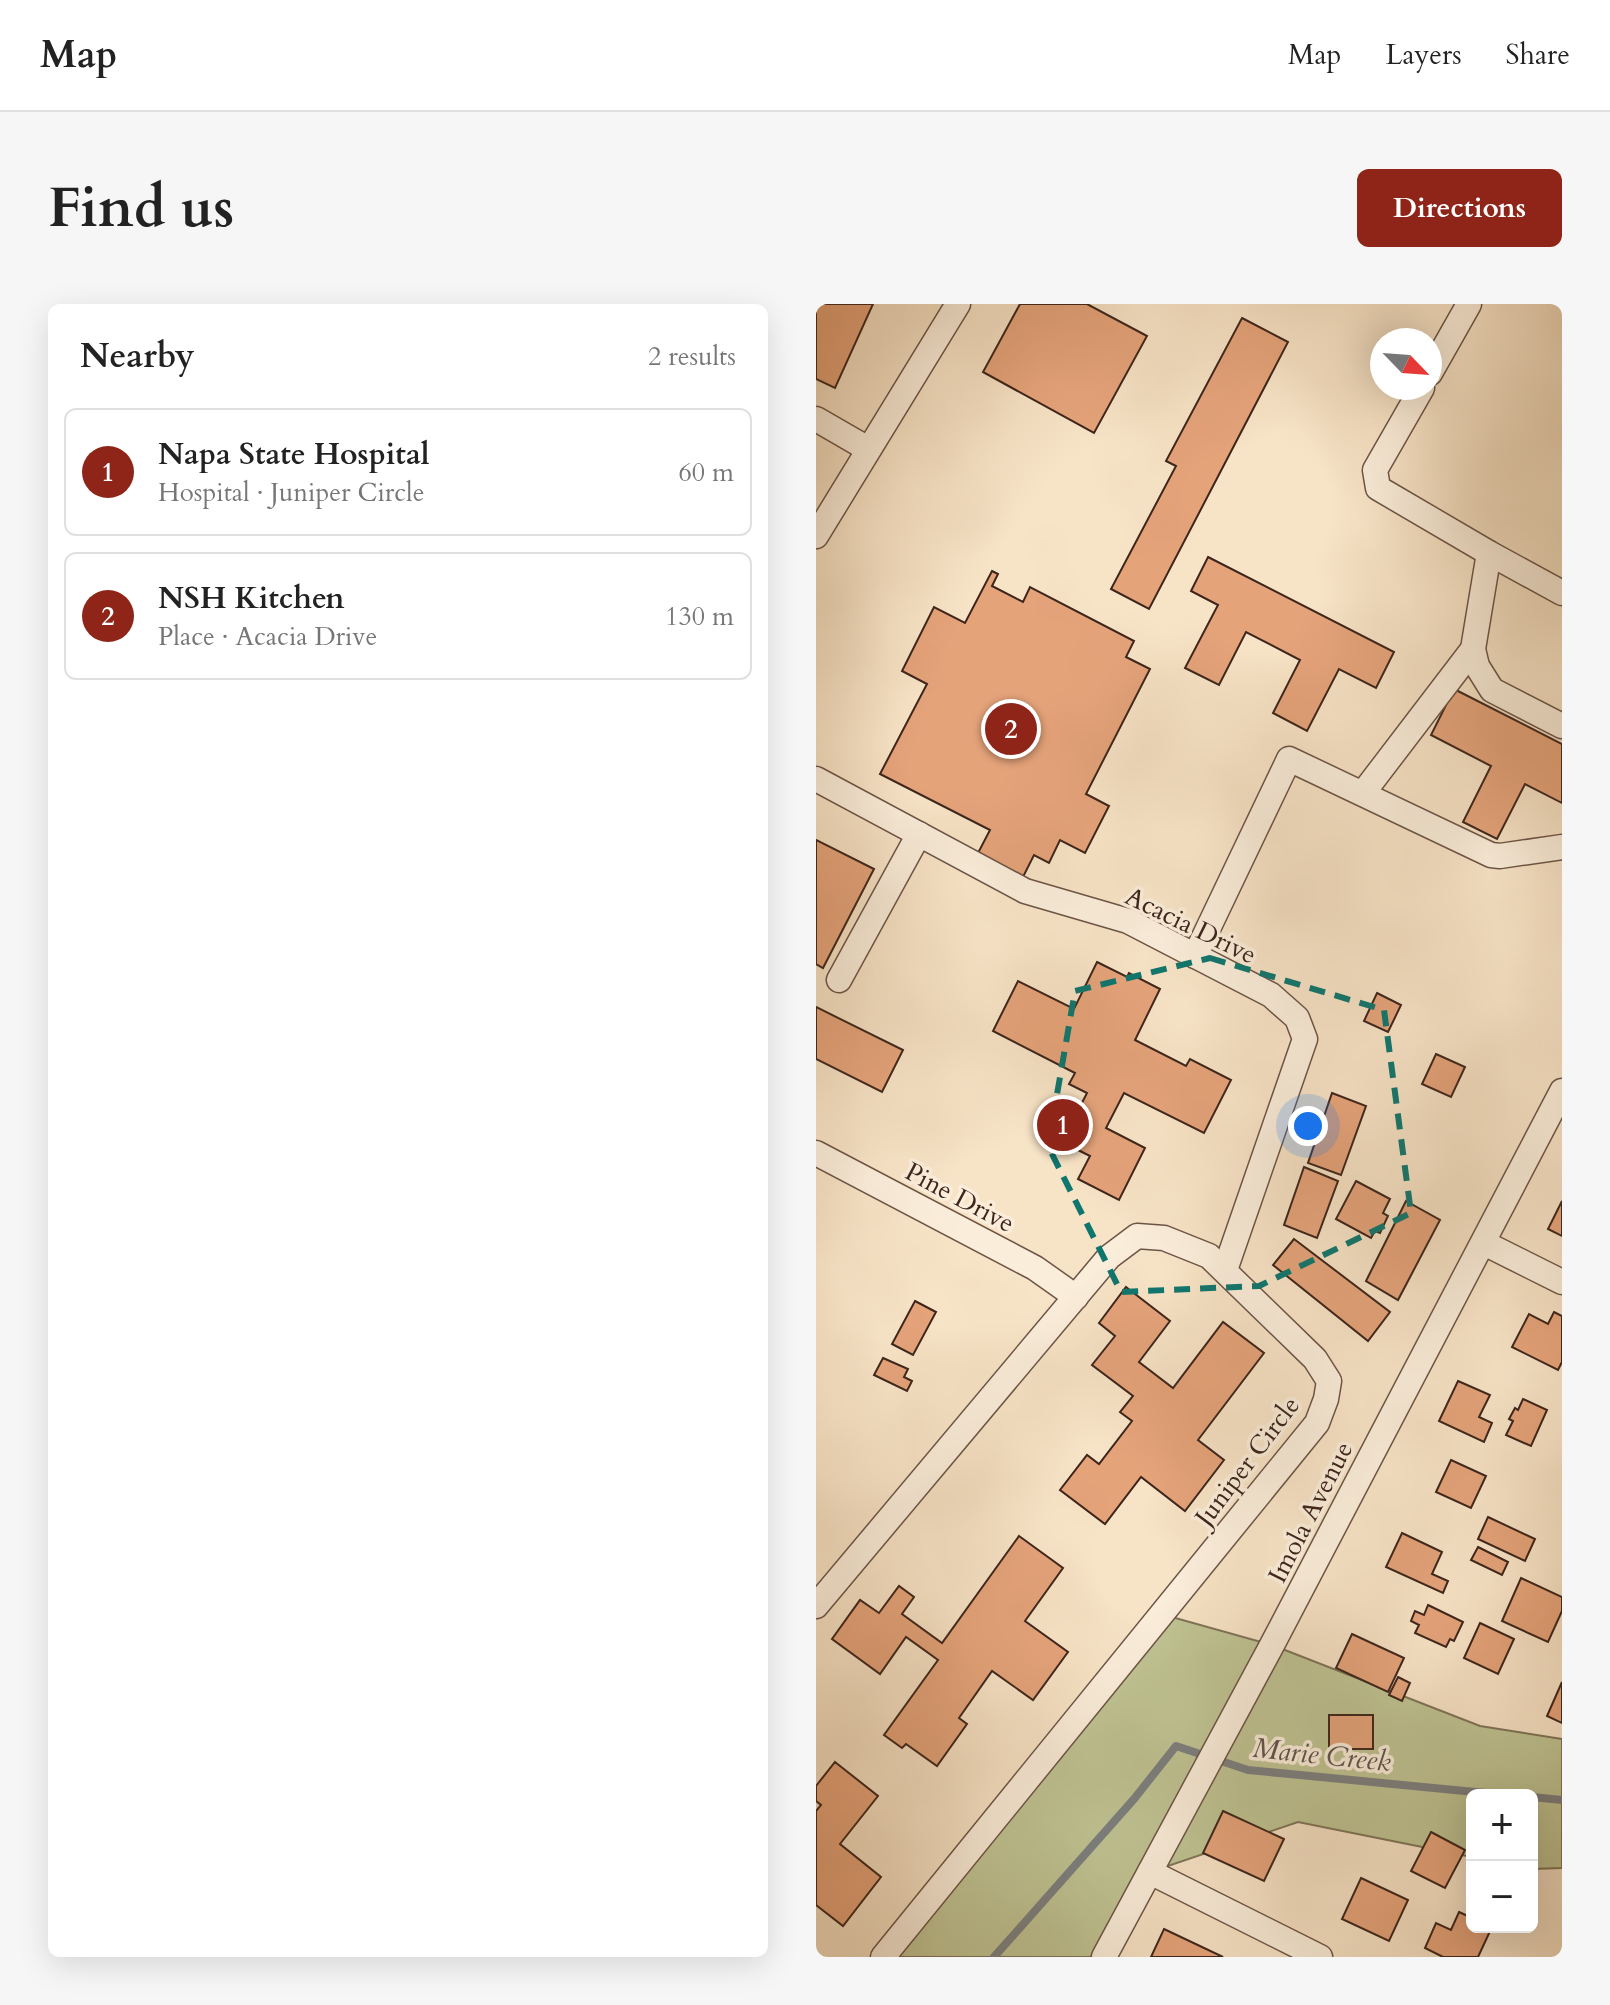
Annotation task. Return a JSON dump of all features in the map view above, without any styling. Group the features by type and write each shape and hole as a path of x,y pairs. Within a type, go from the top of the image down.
{"street":[{"path":"816,536 958,304"},
{"path":"1442,352 1469,304"},
{"path":"1415,400 1375,470 1378,488 1562,593"},
{"path":"816,419 868,449"},
{"path":"1489,553 1473,649 1477,666 1492,690 1562,726"},
{"path":"1363,793 1473,649"},
{"path":"1195,956 1289,759 1491,855 1562,847"},
{"name":"Acacia Drive","path":"816,779 1025,891 1128,921 1271,995 1297,1018 1305,1039 1225,1270"},
{"path":"839,980 919,834"},
{"name":"Imola Avenue","path":"1104,1957 1230,1724 1562,1091"},
{"name":"Pine Drive","path":"816,1153 1035,1268 1076,1297"},
{"name":"Juniper Circle","path":"816,1606 1109,1257 1137,1236 1164,1238 1209,1256 1315,1359 1329,1381 1317,1423 883,1957"},
{"path":"1484,1243 1562,1282"},
{"path":"1150,1872 1320,1957"}],"highlighted area":[{"path":"1210,958 1384,1010 1411,1213 1259,1286 1121,1292 1048,1146 1075,991"}],"green space":[{"path":"1161,1614 1272,1645 1480,1726 1562,1739 1562,1868 1538,1869 1538,1789 1466,1789 1466,1856 1298,1822 1150,1872 1104,1957 883,1957"}],"building":[{"path":"816,304 873,304 835,388 816,379"},
{"path":"1020,304 1087,304 1147,336 1094,433 983,372"},
{"path":"1242,318 1288,342 1149,609 1111,589 1176,466 1166,461"},
{"path":"1208,557 1394,652 1376,688 1339,669 1307,731 1273,713 1300,660 1246,632 1219,685 1185,668 1218,605 1191,591"},
{"path":"992,571 998,574 992,586 1023,602 1030,587 1134,641 1126,657 1150,669 1086,794 1109,806 1085,853 1060,840 1049,863 1034,855 1023,877 978,853 990,830 880,774 927,684 902,671 934,607 965,623"},
{"path":"1454,689 1562,744 1562,803 1525,784 1497,839 1463,822 1491,766 1431,735"},
{"path":"816,840 874,869 823,968 816,964"},
{"path":"1097,962 1127,977 1129,973 1160,989 1135,1040 1186,1066 1190,1059 1231,1080 1204,1133 1124,1093 1106,1128 1145,1148 1119,1200 1078,1179 1090,1156 1062,1142 1087,1093 1069,1084 1075,1073 993,1031 1018,981 1074,1009"},
{"path":"1377,993 1401,1005 1388,1032 1364,1021"},
{"path":"816,1007 903,1050 882,1092 816,1059"},
{"path":"1436,1054 1465,1067 1451,1097 1422,1084"},
{"path":"1332,1093 1366,1106 1341,1175 1308,1163"},
{"path":"1304,1167 1338,1181 1317,1238 1284,1225"},
{"path":"1356,1181 1390,1199 1383,1213 1388,1216 1380,1233 1375,1231 1371,1238 1336,1219"},
{"path":"1406,1201 1440,1220 1398,1300 1366,1281"},
{"path":"1562,1201 1562,1236 1548,1229"},
{"path":"1294,1239 1390,1312 1368,1341 1273,1265"},
{"path":"1126,1287 1170,1321 1139,1362 1173,1388 1223,1322 1264,1353 1198,1440 1224,1460 1185,1511 1141,1477 1105,1524 1060,1490 1087,1455 1099,1464 1132,1421 1120,1412 1133,1396 1092,1365 1115,1336 1099,1323"},
{"path":"915,1301 936,1312 913,1355 892,1344"},
{"path":"1554,1312 1562,1316 1562,1362 1558,1370 1512,1347 1529,1314 1548,1324"},
{"path":"883,1358 908,1369 904,1377 912,1381 907,1391 874,1375"},
{"path":"1458,1381 1490,1395 1479,1417 1492,1423 1484,1442 1439,1421"},
{"path":"1523,1399 1547,1410 1531,1446 1506,1435 1513,1421 1509,1419"},
{"path":"1451,1460 1486,1476 1471,1508 1436,1492"},
{"path":"1488,1517 1535,1539 1525,1561 1478,1539"},
{"path":"1402,1533 1442,1552 1432,1574 1448,1581 1443,1593 1386,1567"},
{"path":"1019,1536 1063,1568 1025,1621 1068,1652 1033,1700 992,1671 959,1718 967,1724 937,1766 906,1744 902,1748 884,1735 938,1660 906,1637 880,1674 832,1639 860,1600 879,1613 899,1586 914,1597 902,1614 942,1643"},
{"path":"1478,1547 1508,1562 1502,1575 1471,1560"},
{"path":"1521,1578 1562,1597 1562,1611 1548,1642 1502,1621"},
{"path":"1428,1605 1463,1622 1454,1641 1450,1639 1446,1647 1415,1633 1419,1625 1411,1621 1415,1611 1424,1615"},
{"path":"1480,1623 1514,1639 1498,1674 1464,1658"},
{"path":"1352,1634 1404,1658 1388,1692 1336,1668"},
{"path":"1398,1677 1410,1683 1402,1701 1389,1695"},
{"path":"1562,1682 1562,1723 1547,1716"},
{"path":"1329,1715 1373,1715 1373,1749 1329,1749"},
{"path":"835,1762 878,1796 840,1844 881,1877 843,1926 816,1905 816,1811 821,1805 816,1801 816,1786"},
{"path":"1223,1811 1284,1839 1264,1881 1203,1853"},
{"path":"1431,1832 1465,1850 1445,1888 1411,1871"},
{"path":"1361,1878 1408,1900 1389,1941 1342,1919"},
{"path":"1459,1912 1466,1915 1466,1933 1489,1933 1478,1957 1443,1957 1425,1948 1436,1923 1451,1930"},
{"path":"1164,1929 1223,1957 1151,1957"}],"waterway":[{"name":"Marie Creek","path":"994,1957 1134,1799 1176,1746 1248,1770 1466,1791"},
{"name":"Marie Creek","path":"1538,1798 1562,1800"}],"place":[{"name":"NSH Kitchen","path":"1011,729"},
{"name":"Napa State Hospital","path":"1063,1125"}]}
